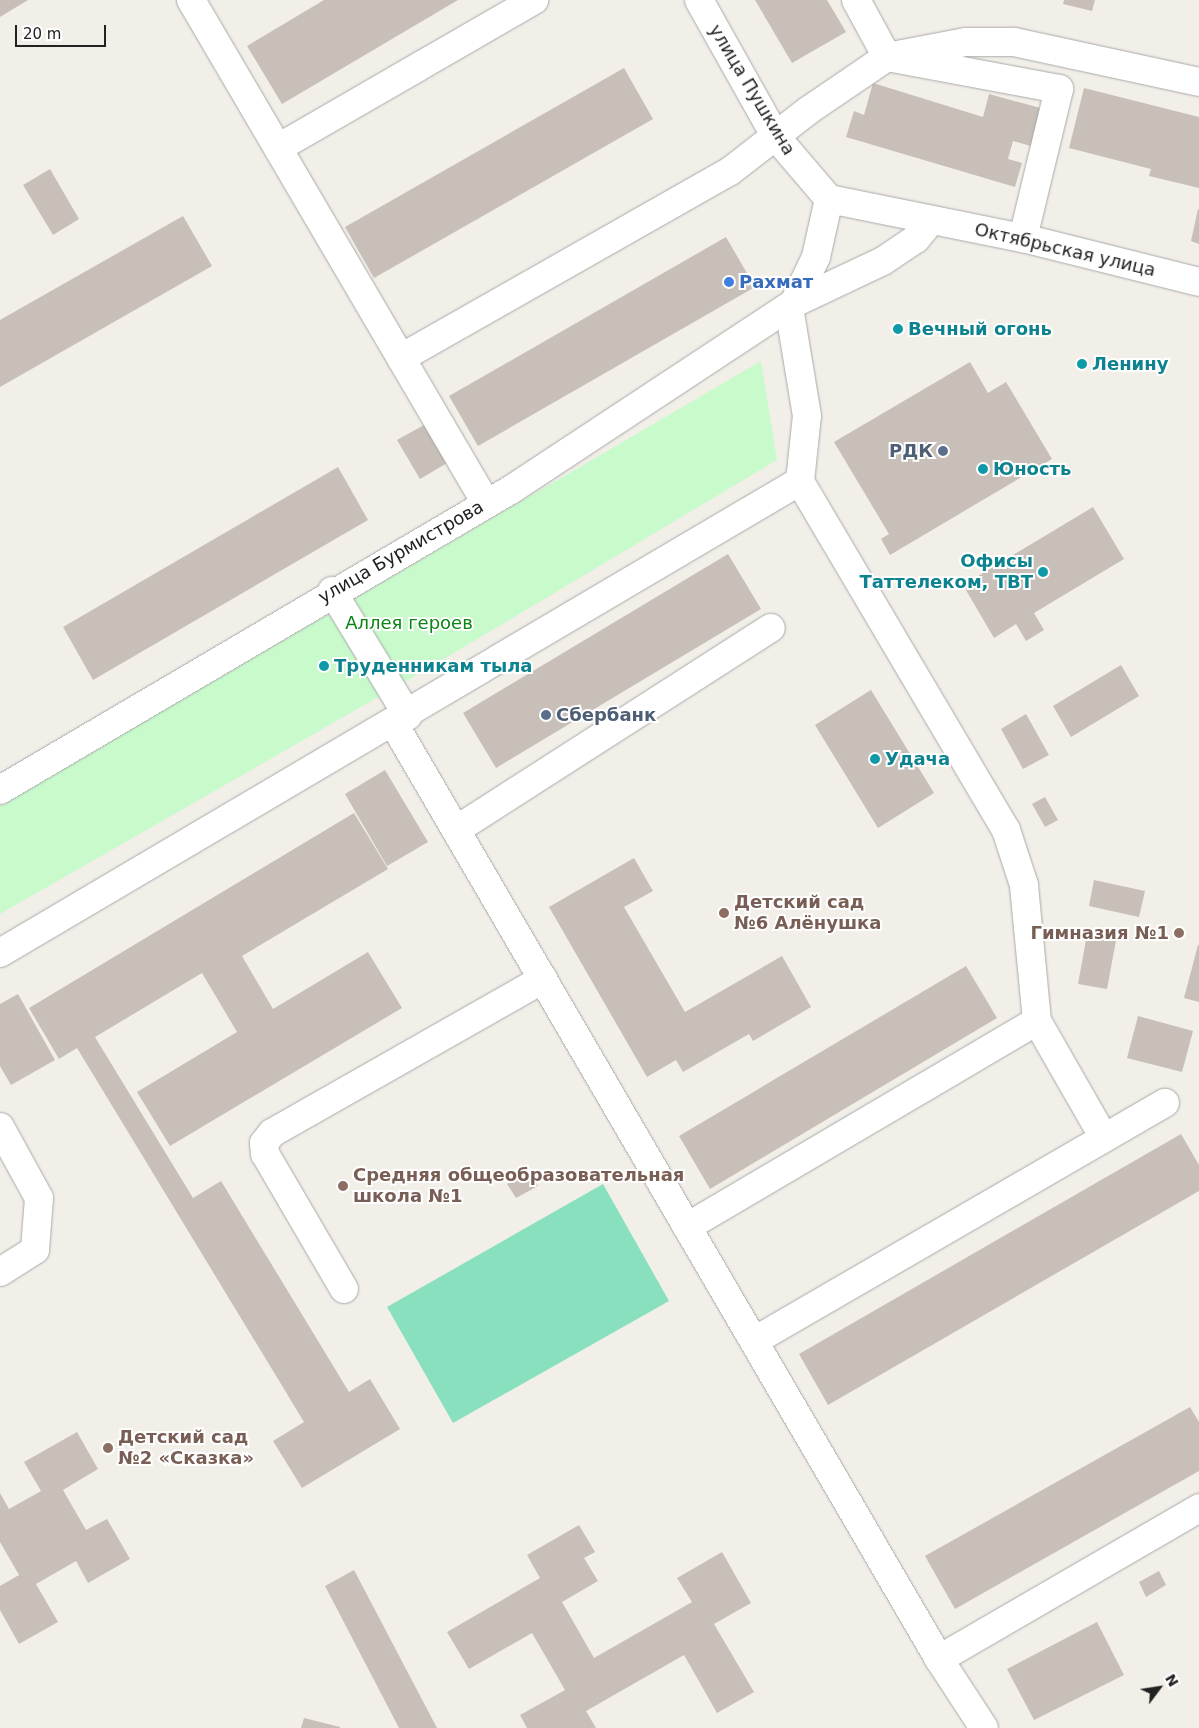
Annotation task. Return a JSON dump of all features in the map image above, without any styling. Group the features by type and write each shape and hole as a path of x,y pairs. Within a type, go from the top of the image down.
{"street":[{"path":"191,0 486,504"},
{"path":"278,148 534,0"},
{"name":"улица Пушкина","path":"699,0 776,136 829,199"},
{"path":"856,0 887,57"},
{"path":"401,358 729,172 887,57 966,42 1014,42 1199,82"},
{"path":"887,57 1059,89 1023,238"},
{"path":"829,199 816,256 792,305 807,416 800,481 1006,830 1024,886 1037,1021 1104,1138"},
{"name":"Октябрьская улица","path":"829,199 930,222 1023,238 1199,282"},
{"name":"улица Бурмистрова","path":"0,790 332,591 486,504 792,305 883,261 916,239 930,222"},
{"path":"0,953 401,720 800,481"},
{"path":"332,591 401,720 456,830 979,1725"},
{"path":"456,830 771,628"},
{"path":"344,1289 265,1154 264,1144 272,1133 543,979"},
{"path":"687,1227 1037,1021"},
{"path":"754,1341 1166,1102"},
{"path":"0,1127 39,1198 35,1250 0,1272"},
{"path":"939,1658 1199,1508"}],"green space":[{"name":"Аллея героев","path":"761,361 777,460 422,672 0,914 0,806"},
{"path":"603,1184 669,1301 453,1423 387,1307"}],"building":[{"path":"0,0 28,0 0,17"},
{"path":"324,0 458,0 282,104 247,46"},
{"path":"755,0 827,0 846,32 792,63"},
{"path":"1064,0 1095,0 1092,11 1063,4"},
{"path":"624,68 653,119 374,278 345,227"},
{"path":"873,83 983,117 989,94 1044,109 1034,147 1013,141 1008,159 1022,163 1015,187 846,137 854,111 864,115"},
{"path":"1084,88 1199,117 1199,188 1149,176 1151,169 1069,148"},
{"path":"50,169 79,219 53,235 23,185"},
{"path":"1199,209 1199,244 1191,241"},
{"path":"183,216 212,266 0,387 0,320"},
{"path":"726,237 755,287 478,446 449,396"},
{"name":"РДК","path":"970,362 988,393 1006,382 1052,459 890,555 881,539 889,534 834,442"},
{"path":"424,425 447,463 420,479 397,440"},
{"path":"338,467 368,520 93,680 63,627"},
{"name":"Офисы Таттелеком, ТВТ","path":"1093,507 1124,559 1034,613 1044,630 1026,641 1016,624 994,638 963,585"},
{"path":"728,554 761,609 496,768 463,713"},
{"path":"1121,665 1139,696 1071,737 1053,706"},
{"name":"Удача","path":"871,690 934,793 878,828 815,725"},
{"path":"1026,714 1049,755 1023,769 1001,729"},
{"path":"385,770 428,842 387,866 345,794"},
{"path":"1045,797 1058,820 1045,827 1032,804"},
{"path":"354,813 388,869 242,956 273,1009 368,952 402,1008 170,1146 137,1092 237,1032 202,973 95,1037 193,1198 221,1181 349,1392 370,1379 400,1429 302,1488 273,1441 304,1422 77,1048 59,1059 29,1008"},
{"path":"634,858 653,891 624,907 685,1012 782,956 811,1007 753,1041 749,1034 683,1072 676,1060 647,1077 549,907"},
{"path":"1094,880 1145,891 1139,917 1089,906"},
{"path":"1088,929 1117,935 1107,989 1078,984"},
{"path":"1199,945 1199,1002 1184,998"},
{"path":"966,966 997,1018 710,1189 679,1136"},
{"path":"18,994 55,1060 11,1085 0,1066 0,1004"},
{"path":"1138,1016 1193,1031 1182,1072 1127,1058"},
{"path":"1181,1134 1199,1165 1199,1191 828,1405 799,1354"},
{"path":"529,1171 538,1186 516,1198 507,1184"},
{"path":"1190,1407 1199,1422 1199,1471 955,1609 925,1556"},
{"path":"77,1432 98,1469 63,1490 86,1530 107,1519 130,1559 88,1583 76,1561 36,1584 58,1622 19,1644 0,1610 0,1586 19,1575 0,1542 0,1493 9,1509 41,1491 24,1462"},
{"path":"579,1525 595,1552 584,1558 598,1581 562,1602 594,1658 692,1602 677,1578 722,1552 751,1603 714,1624 754,1692 717,1713 684,1655 586,1711 596,1728 527,1728 520,1715 565,1690 532,1633 469,1669 447,1632 540,1578 527,1555"},
{"path":"354,1570 437,1728 399,1728 325,1586"},
{"path":"1159,1571 1166,1585 1146,1597 1139,1582"},
{"path":"1097,1622 1124,1675 1034,1720 1007,1669"},
{"path":"304,1718 340,1727 340,1728 301,1728"}],"place":[{"name":"Рахмат","path":"729,282"},
{"name":"Вечный огонь","path":"898,329"},
{"name":"Ленину","path":"1082,364"},
{"name":"РДК","path":"943,451"},
{"name":"Юность","path":"983,469"},
{"name":"Офисы Таттелеком, ТВТ","path":"1043,572"},
{"name":"Труденникам тыла","path":"324,666"},
{"name":"Сбербанк","path":"546,715"},
{"name":"Удача","path":"875,759"},
{"name":"Детский сад №6 Алёнушка","path":"724,913"},
{"name":"Гимназия №1","path":"1179,933"},
{"name":"Средняя общеобразовательная школа №1","path":"343,1186"},
{"name":"Детский сад №2 «Сказка»","path":"108,1448"}]}
